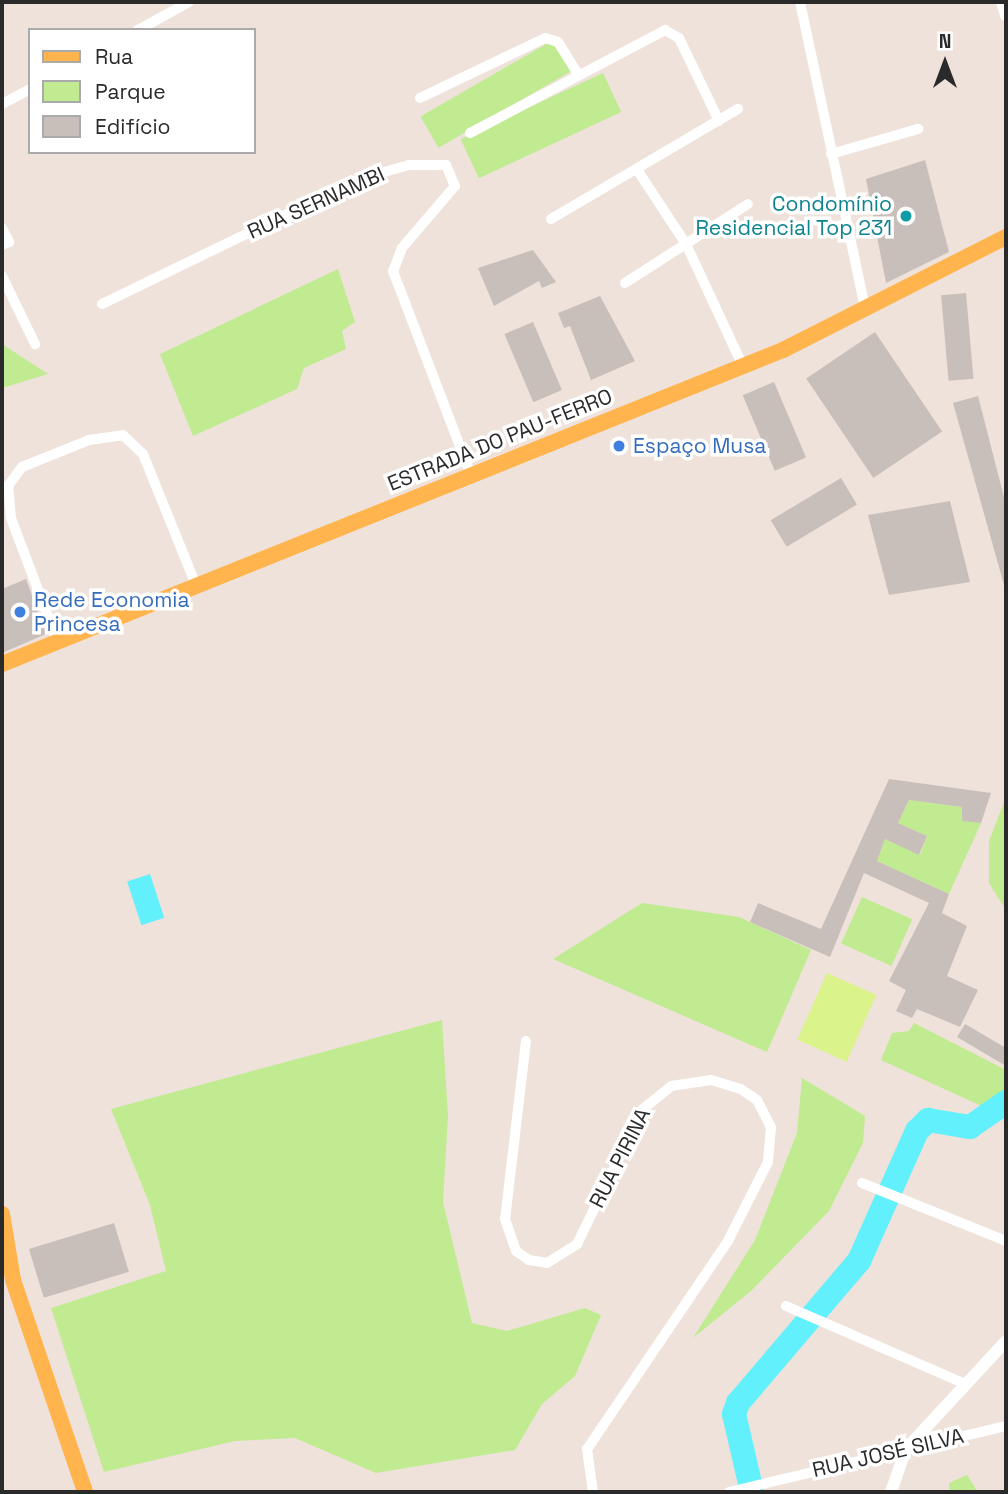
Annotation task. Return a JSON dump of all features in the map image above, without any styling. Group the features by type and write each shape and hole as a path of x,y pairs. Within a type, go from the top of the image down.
{"main road":[{"name":"ESTRADA DO PAU-FERRO","path":"2,664 57,639 743,366 1006,237"},
{"path":"2,1214 13,1280 85,1492"}],"street":[{"path":"142,28 189,2"},
{"path":"800,2 865,308"},
{"path":"1002,2 1006,15"},
{"path":"470,133 654,32 671,32 719,121"},
{"path":"420,98 545,38 558,41 577,72"},
{"path":"2,104 28,90"},
{"path":"551,219 638,171 738,109"},
{"path":"831,154 919,129"},
{"name":"RUA SERNAMBI","path":"102,304 359,180 409,165 446,165 455,186 401,248 393,271 471,475"},
{"path":"638,171 685,244 743,366"},
{"path":"625,283 748,204"},
{"path":"2,228 9,242 2,245"},
{"path":"2,276 35,344"},
{"path":"57,639 12,518 8,486 22,467 78,444 109,434 133,441 196,585"},
{"name":"RUA PIRINA","path":"526,1041 505,1219 516,1251 529,1260 547,1263 577,1244 643,1109 671,1086 711,1080 741,1089 757,1100 771,1127 768,1162 728,1241 587,1449 593,1492"},
{"path":"862,1183 1006,1241"},
{"path":"786,1306 965,1384"},
{"path":"891,1492 906,1449 1006,1341"},
{"name":"RUA JOSÉ SILVA","path":"733,1491 1006,1426"}],"green space":[{"path":"553,40 571,71 438,148 420,116"},
{"path":"603,73 621,112 479,178 461,139"},
{"path":"338,269 355,322 342,331 346,349 304,368 297,389 193,436 160,354"},
{"path":"2,344 48,374 2,388"},
{"path":"1006,797 1006,975 1004,907 989,883 989,841"},
{"path":"909,800 962,807 981,823 949,894 877,861 885,839 920,855 927,836 898,823"},
{"path":"862,897 912,919 892,966 841,944"},
{"path":"642,903 739,917 811,950 767,1052 553,959"},
{"path":"827,973 876,995 847,1062 797,1040"},
{"path":"442,1020 448,1116 443,1202 472,1323 507,1331 585,1308 601,1315 575,1376 542,1404 515,1450 376,1473 295,1438 235,1441 104,1472 51,1308 166,1271 150,1205 111,1109"},
{"path":"914,1023 1006,1070 1006,1093 988,1109 881,1060 892,1033 909,1031"},
{"path":"802,1078 865,1116 863,1143 829,1211 751,1291 693,1338 755,1240 797,1133"},
{"path":"967,1475 978,1492 950,1492 949,1483"}],"water":[{"path":"150,874 164,918 141,925 127,881"}],"building":[{"name":"Condomínio Residencial Top 231","path":"925,160 949,252 886,283 866,179"},
{"path":"533,250 556,282 542,288 539,281 494,306 478,268"},
{"path":"966,293 973,379 949,381 941,295"},
{"path":"600,296 635,361 591,380 570,326 564,328 558,313"},
{"path":"533,322 562,390 533,402 504,334"},
{"path":"875,332 942,431 873,478 806,378"},
{"path":"774,382 806,457 775,471 743,395"},
{"path":"978,396 1006,505 1006,592 953,403"},
{"path":"841,478 857,505 787,547 771,520"},
{"path":"950,501 970,582 889,595 868,515"},
{"name":"Rede Economia Princesa","path":"26,579 46,634 2,653 2,589"},
{"path":"889,779 991,793 981,823 962,821 962,807 909,800 898,823 927,836 919,855 885,839 877,861 949,894 942,913 967,926 947,976 978,990 960,1027 917,1009 912,1018 896,1011 906,990 889,981 929,903 864,873 830,957 750,922 758,903 821,929"},
{"path":"965,1024 1006,1048 1006,1066 957,1037"},
{"path":"114,1223 129,1272 44,1298 29,1249"}],"waterway":[{"path":"752,1492 734,1414 738,1403 859,1261 917,1131 928,1120 970,1127 1006,1102"}],"place":[{"name":"Condomínio Residencial Top 231","path":"906,216"},
{"name":"Espaço Musa","path":"619,446"},
{"name":"Rede Economia Princesa","path":"20,612"}]}
